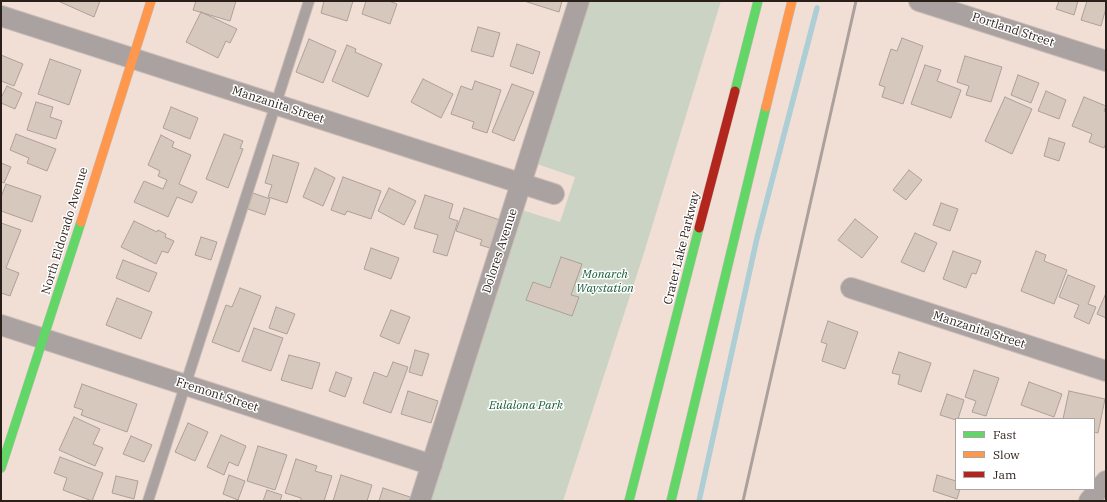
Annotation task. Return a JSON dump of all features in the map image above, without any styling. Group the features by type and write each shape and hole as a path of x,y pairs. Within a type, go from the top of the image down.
{"main road":[{"name":"North Eldorado Avenue","path":"1,468 44,339 151,1"},
{"name":"Crater Lake Parkway","path":"629,501 758,1"},
{"path":"671,501 792,1"}],"street":[{"name":"Dolores Avenue","path":"420,501 579,1"},
{"name":"Portland Street","path":"919,1 1106,61"},
{"name":"Manzanita Street","path":"1,16 554,194"},
{"name":"Manzanita Street","path":"851,288 1106,371"},
{"name":"Fremont Street","path":"1,325 432,465"},
{"path":"1089,501 1106,481"}],"lane":[{"path":"148,501 309,1"}],"green space":[{"name":"Eulalona Park","path":"588,1 721,1 643,256 563,501 426,501 522,210 560,222 575,177 537,164"}],"building":[{"path":"58,1 100,1 94,17"},
{"path":"196,1 236,1 230,21 193,10"},
{"path":"324,1 353,1 347,21 321,13"},
{"path":"366,1 389,1 397,4 390,24 362,14"},
{"path":"524,1 562,1 559,12"},
{"path":"1059,1 1078,1 1074,15 1056,9"},
{"path":"1087,1 1106,1 1106,8 1101,26 1081,20"},
{"path":"201,12 237,29 230,43 226,41 218,58 186,42"},
{"path":"478,27 500,33 493,57 471,51"},
{"path":"902,38 923,46 903,104 882,97 885,87 879,85 891,49 897,51"},
{"path":"309,39 336,51 323,83 296,72"},
{"path":"517,44 540,52 533,74 510,66"},
{"path":"347,45 356,49 355,52 382,64 368,97 332,81"},
{"path":"1,55 23,64 14,86 1,81"},
{"path":"965,56 1002,67 991,102 966,95 969,86 957,82"},
{"path":"50,59 81,70 69,105 38,94"},
{"path":"925,65 941,70 937,81 961,90 951,118 911,104"},
{"path":"1018,75 1039,83 1031,103 1011,95"},
{"path":"423,79 453,94 441,118 411,102"},
{"path":"475,81 501,90 487,133 472,128 474,122 451,114 461,86 472,90"},
{"path":"512,84 534,92 514,141 492,132"},
{"path":"7,86 22,93 15,109 1,103 1,98"},
{"path":"1046,91 1066,100 1059,119 1038,111"},
{"path":"1005,97 1032,109 1012,154 985,141"},
{"path":"1084,97 1106,106 1104,111 1106,112 1106,143 1104,148 1089,142 1092,134 1072,126"},
{"path":"36,102 53,107 50,117 62,121 56,139 27,130"},
{"path":"171,107 198,118 190,139 163,128"},
{"path":"16,134 56,149 47,171 27,163 29,158 10,150"},
{"path":"224,134 243,141 240,148 243,149 228,188 206,179"},
{"path":"161,135 174,142 172,147 191,155 179,184 197,192 192,203 177,197 168,217 134,202 144,181 163,189 167,180 158,176 160,171 148,165"},
{"path":"1049,138 1065,143 1059,161 1044,156"},
{"path":"273,155 299,163 287,203 268,197 272,185 265,183"},
{"path":"1,163 11,167 4,183 1,182"},
{"path":"315,168 335,178 323,206 303,197"},
{"path":"909,170 922,180 906,200 893,190"},
{"path":"343,177 381,191 371,219 347,211 345,215 331,210"},
{"path":"6,184 41,196 32,222 1,211 1,197"},
{"path":"389,188 416,201 404,225 378,211"},
{"path":"253,193 270,199 265,215 248,209"},
{"path":"425,195 453,204 449,218 458,221 447,256 433,252 438,235 414,228"},
{"path":"941,203 958,209 950,231 933,225"},
{"path":"464,208 500,220 490,248 480,245 482,240 456,231"},
{"path":"855,219 878,237 862,258 838,240"},
{"path":"134,221 157,232 158,230 166,234 165,237 174,241 168,253 162,251 156,264 121,247"},
{"path":"1,223 21,230 6,268 19,273 10,296 1,293"},
{"path":"915,233 937,243 924,272 901,262"},
{"path":"201,237 217,242 211,260 195,255"},
{"path":"371,248 399,258 391,279 364,269"},
{"path":"953,251 981,261 976,274 972,273 966,288 943,279"},
{"path":"1036,251 1046,255 1044,261 1067,270 1054,304 1021,291"},
{"path":"561,257 582,264 571,295 579,297 572,316 526,300 533,282 550,288"},
{"path":"123,260 157,273 149,292 116,278"},
{"path":"1068,275 1095,286 1088,304 1096,307 1089,324 1074,317 1079,305 1059,297"},
{"path":"240,288 261,296 239,352 212,342 226,305 232,307"},
{"path":"1106,293 1106,318 1097,314"},
{"path":"117,298 152,312 141,339 106,325"},
{"path":"276,307 295,314 287,334 269,328"},
{"path":"391,310 410,317 399,344 380,336"},
{"path":"828,321 858,332 845,369 822,361 827,344 821,342"},
{"path":"254,328 283,338 271,371 242,361"},
{"path":"415,350 429,354 422,376 409,372"},
{"path":"899,352 931,363 921,392 898,384 900,375 892,373"},
{"path":"289,355 320,363 312,389 281,380"},
{"path":"393,362 408,367 391,413 363,403 374,372 387,377"},
{"path":"974,370 999,378 986,416 972,412 976,401 965,397"},
{"path":"336,372 352,378 345,397 329,391"},
{"path":"1029,382 1062,394 1054,417 1021,405"},
{"path":"82,384 137,404 127,432 81,415 83,410 74,407"},
{"path":"408,391 438,401 431,423 401,414"},
{"path":"1069,391 1105,399 1098,433 1095,432 1095,418 1063,418"},
{"path":"947,394 964,400 958,418 955,418 955,420 940,415"},
{"path":"74,417 100,429 93,444 103,448 95,466 59,450"},
{"path":"188,423 208,432 195,461 175,452"},
{"path":"221,435 246,446 238,466 229,462 224,475 207,467"},
{"path":"131,436 152,445 144,462 123,454"},
{"path":"258,446 287,455 275,490 247,481"},
{"path":"60,457 103,473 92,501 63,490 67,478 54,473"},
{"path":"296,459 317,466 315,471 332,476 324,501 301,501 301,498 285,493"},
{"path":"229,475 245,481 238,500 223,494"},
{"path":"341,475 372,485 367,501 333,501"},
{"path":"937,475 955,481 955,490 960,490 957,499 933,491"},
{"path":"116,476 138,481 134,499 112,493"},
{"path":"383,488 410,497 409,501 379,501"},
{"path":"267,490 282,495 280,501 263,501"}],"waterway":[{"path":"699,501 757,238 817,8"}],"railway":[{"path":"743,501 856,1"}],"traffic: fast":[{"path":"735,91 758,1"},
{"path":"671,501 766,107"},
{"path":"1,468 81,222"},
{"path":"629,501 699,228"}],"traffic: slow":[{"path":"81,222 151,1"},
{"path":"766,107 792,1"}],"traffic: jam":[{"path":"699,228 735,91"}],"park label":[{"name":"Monarch Waystation","path":"605,282"}]}
